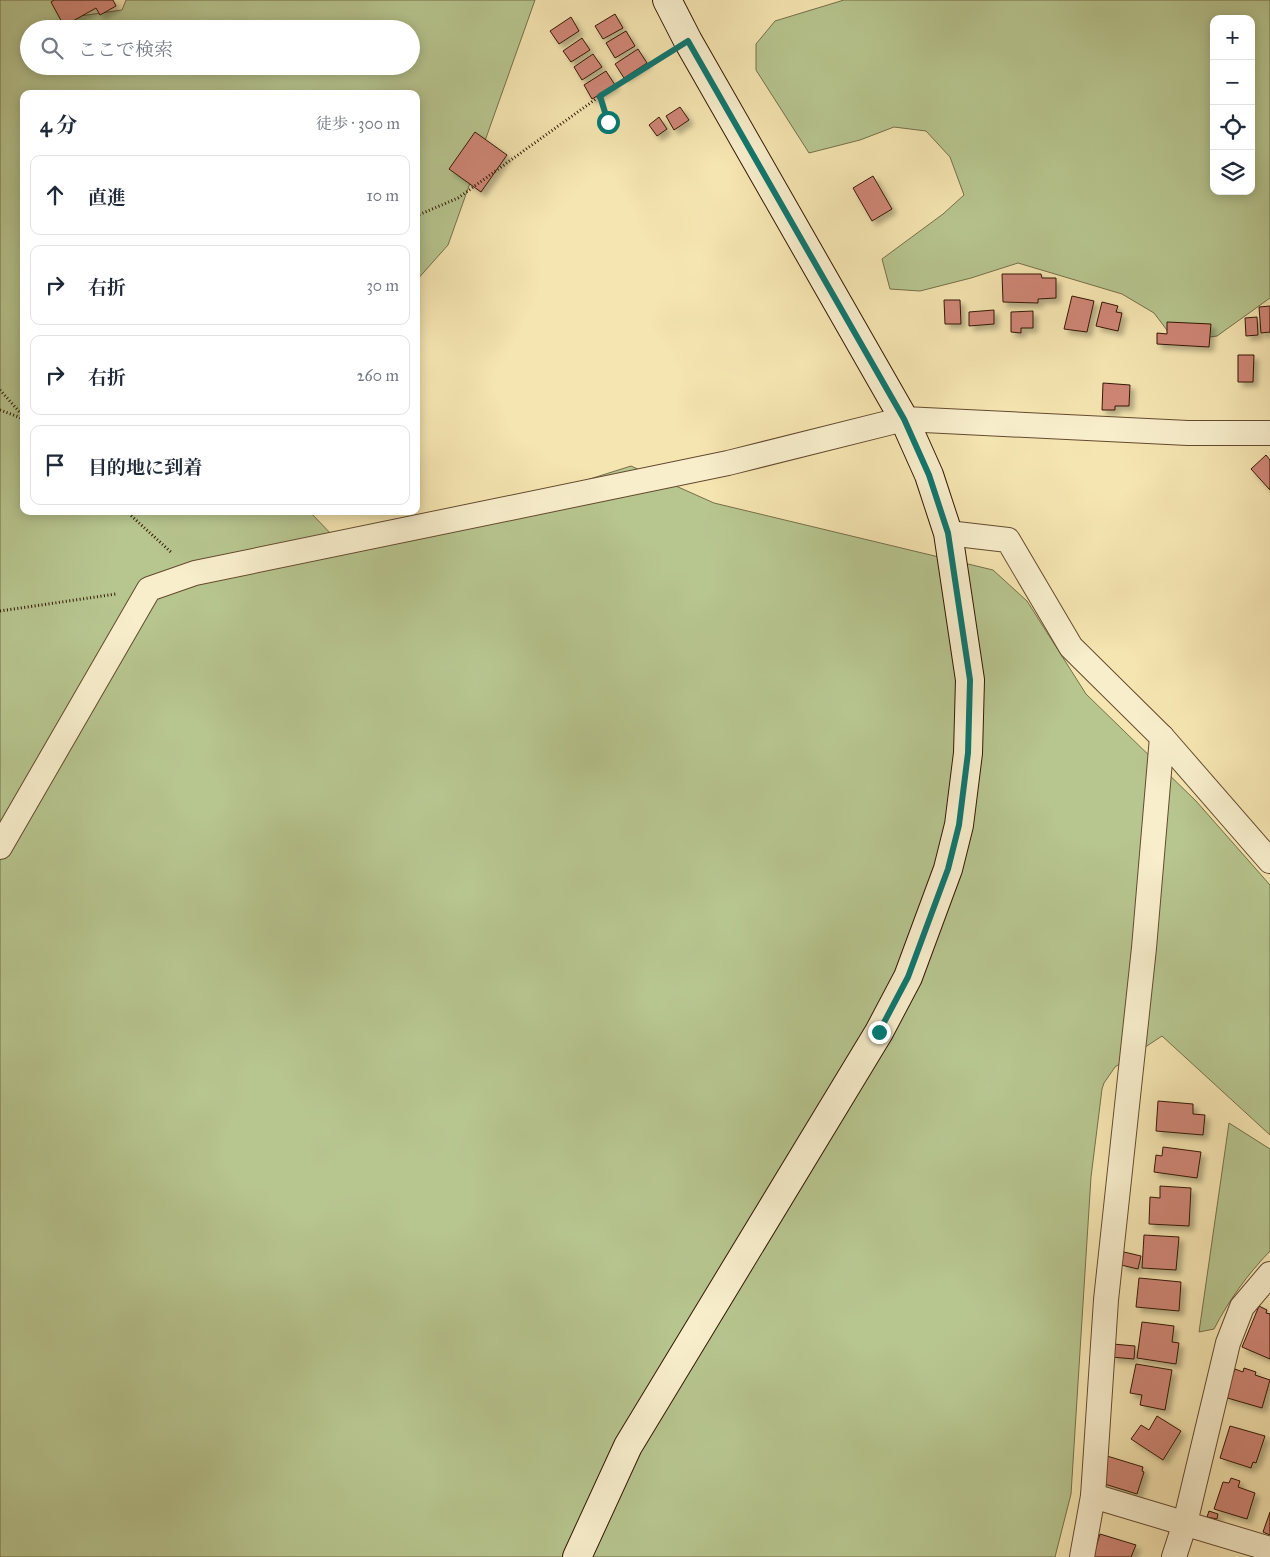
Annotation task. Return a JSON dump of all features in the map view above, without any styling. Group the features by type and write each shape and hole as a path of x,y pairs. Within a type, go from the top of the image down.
{"street":[{"path":"577,1557 628,1446 879,1032 908,977 948,869 959,825 968,753 970,680 948,533 929,475 904,419 688,41 667,0"},
{"path":"0,847 149,589 195,574 728,463 904,419 1188,433 1270,433"},
{"path":"948,533 1008,540 1071,647 1162,737 1270,861"},
{"path":"1082,1557 1093,1496 1106,1300 1144,948 1162,737"},
{"path":"1174,1557 1185,1523 1228,1343 1242,1307 1270,1274"},
{"path":"1093,1496 1270,1549"}],"path":[{"path":"420,214 458,198 600,96 688,41"},
{"path":"600,96 608,122"},
{"path":"0,390 20,413"},
{"path":"0,410 20,417"},
{"path":"130,515 195,574"},
{"path":"0,611 149,589"}],"green space":[{"path":"0,0 52,0 73,17 122,10 126,0 535,0 448,245 420,276 420,90 20,90 20,515 313,515 335,538 368,549 631,466 714,503 993,570 1027,601 1086,694 1196,801 1270,885 1270,1135 1162,1036 1115,1067 1102,1089 1091,1177 1071,1494 1055,1557 0,1557"},
{"path":"844,0 1270,0 1270,298 1217,336 1176,342 1154,313 1122,294 1018,263 971,278 920,291 890,289 882,259 943,214 964,195 950,157 926,131 894,127 860,140 809,153 756,70 756,44 775,21"},
{"path":"1229,1123 1270,1149 1270,1251 1239,1288 1214,1329 1199,1332"}],"building":[{"path":"54,0 113,0 116,6 100,15 96,8 75,20 61,20 51,2"},
{"path":"615,14 623,28 603,39 595,26"},
{"path":"571,17 579,31 559,44 550,31"},
{"path":"626,31 635,46 615,58 606,43"},
{"path":"582,38 590,50 571,62 563,51"},
{"path":"638,49 647,63 624,78 615,64"},
{"path":"593,54 602,67 582,80 574,67"},
{"path":"606,71 615,85 592,99 584,85"},
{"path":"680,107 689,120 674,130 666,116"},
{"path":"659,117 667,129 657,136 649,125"},
{"path":"475,132 507,155 481,192 449,169"},
{"path":"873,176 892,209 872,221 853,188"},
{"path":"1002,274 1041,274 1042,278 1056,278 1056,298 1038,299 1038,303 1003,302"},
{"path":"1072,296 1094,301 1087,332 1064,329"},
{"path":"944,300 960,300 961,324 945,324"},
{"path":"1102,302 1118,306 1116,312 1122,313 1118,331 1096,326"},
{"path":"1270,306 1270,332 1261,333 1259,307"},
{"path":"994,310 994,324 969,326 969,312"},
{"path":"1033,311 1033,328 1021,328 1021,333 1011,332 1011,312"},
{"path":"1257,317 1258,335 1246,336 1245,318"},
{"path":"1167,322 1211,324 1209,347 1157,344 1157,333 1167,334"},
{"path":"1238,355 1254,355 1253,382 1238,382"},
{"path":"1103,383 1130,385 1129,406 1115,406 1115,410 1102,410"},
{"path":"1266,455 1270,460 1270,490 1251,469"},
{"path":"1158,1101 1193,1104 1193,1114 1205,1115 1203,1135 1156,1131"},
{"path":"1163,1147 1201,1152 1197,1178 1154,1172 1156,1155 1162,1156"},
{"path":"1160,1186 1191,1188 1189,1226 1149,1224 1150,1197 1160,1198"},
{"path":"1144,1235 1179,1237 1176,1270 1142,1268"},
{"path":"1124,1252 1141,1256 1138,1269 1121,1265"},
{"path":"1139,1278 1181,1282 1179,1311 1136,1307"},
{"path":"1259,1306 1267,1310 1266,1313 1270,1314 1270,1359 1242,1347"},
{"path":"1142,1322 1174,1326 1172,1342 1179,1343 1176,1364 1137,1358"},
{"path":"1113,1344 1135,1346 1134,1359 1111,1357"},
{"path":"1136,1364 1172,1370 1165,1410 1140,1405 1142,1395 1130,1393"},
{"path":"1244,1368 1256,1372 1255,1375 1270,1380 1262,1408 1224,1397 1235,1369 1243,1372"},
{"path":"1157,1416 1181,1431 1163,1460 1131,1439 1141,1425 1149,1430"},
{"path":"1230,1426 1265,1436 1256,1463 1253,1462 1251,1468 1220,1458"},
{"path":"1107,1456 1143,1467 1142,1471 1144,1472 1137,1494 1098,1482"},
{"path":"1231,1478 1240,1481 1238,1487 1255,1493 1247,1519 1214,1509 1223,1482 1229,1483"},
{"path":"1209,1511 1218,1514 1217,1519 1207,1517"},
{"path":"1270,1512 1270,1535 1263,1532"},
{"path":"1100,1534 1136,1545 1131,1557 1093,1557"}],"route":[{"path":"608,122 600,96 688,41 904,419 929,475 948,533 970,680 968,753 959,825 948,869 927,930 908,977 879,1032"}]}
